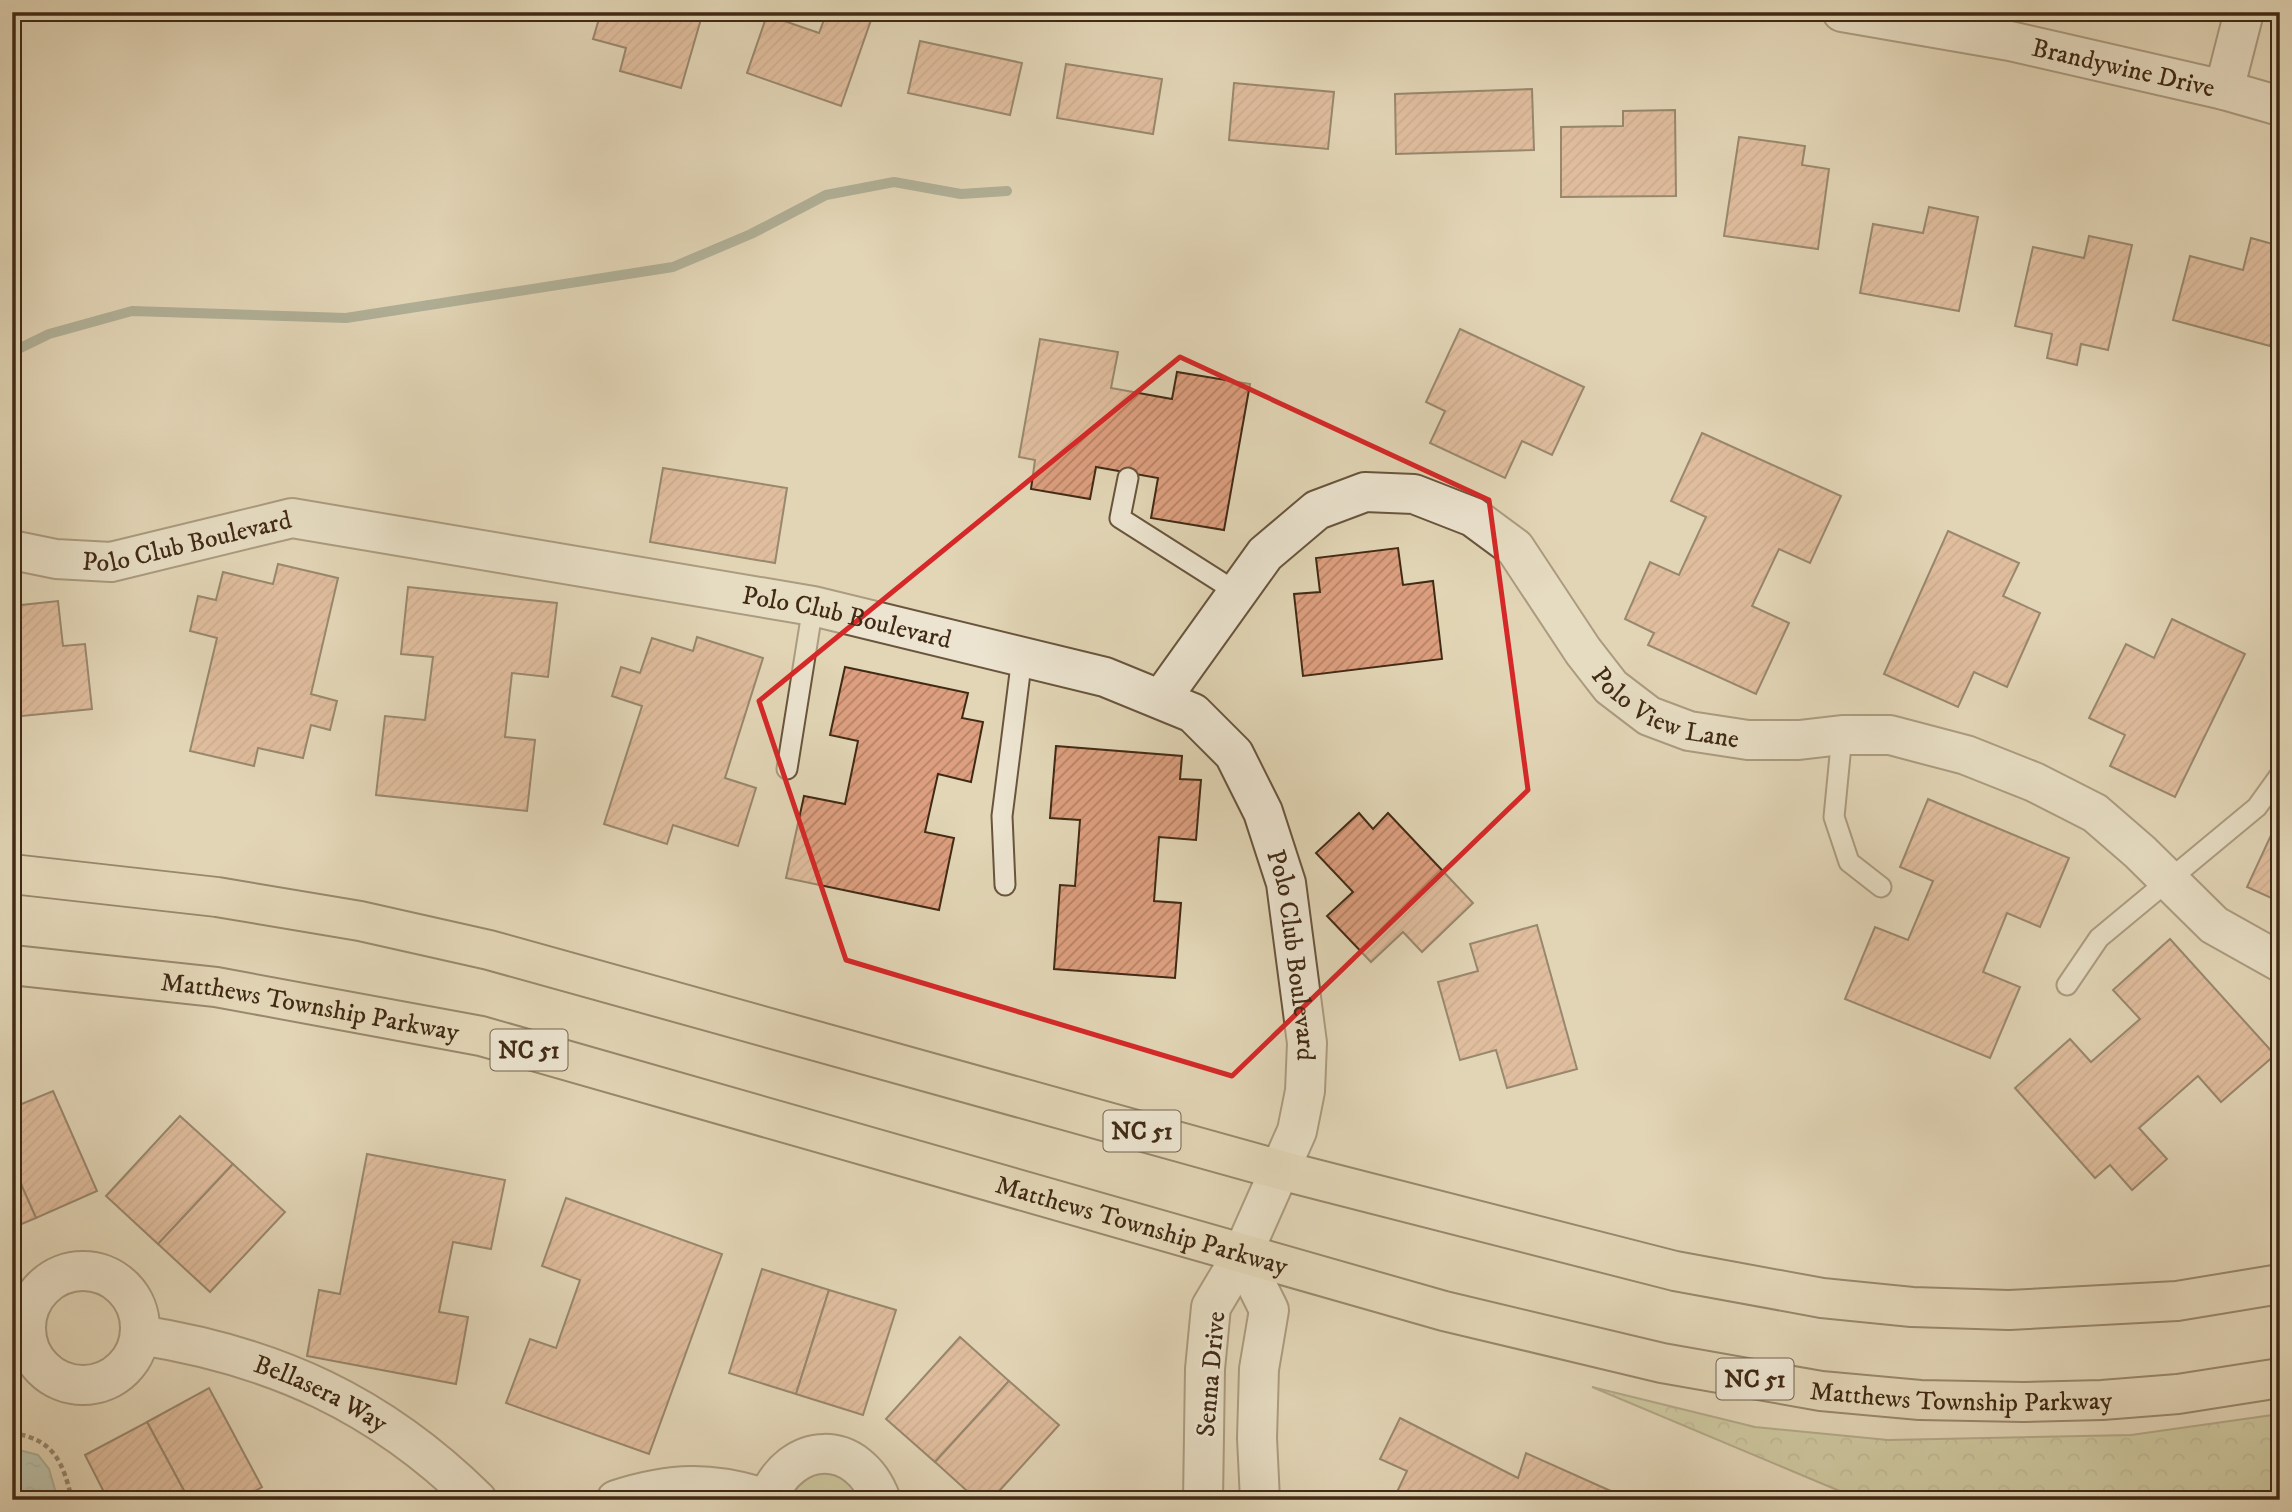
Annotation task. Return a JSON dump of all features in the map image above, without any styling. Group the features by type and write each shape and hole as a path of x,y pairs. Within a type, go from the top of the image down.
{"main road":[{"name":"NC 51","path":"12,874 217,897 360,921 489,950 1280,1170 1675,1271 1822,1298 1912,1307 2009,1310 2177,1301 2280,1284"},
{"name":"Matthews Township Parkway","path":"12,965 216,987 481,1036 1444,1311 1661,1363 1821,1391 1920,1400 2089,1400 2178,1394 2280,1378"}],"street":[{"name":"Brandywine Drive","path":"1842,12 2010,41 2224,90 2280,106"},
{"path":"2224,90 2244,12"},
{"name":"Polo View Lane","path":"1161,699 1265,554 1317,510 1365,492 1414,494 1473,517 1515,548 1583,651 1611,687 1649,716 1689,731 1748,740 1890,735 1966,755 2035,782 2095,813 2140,852 2214,925 2280,961"},
{"name":"Polo Club Boulevard","path":"12,550 56,559 111,562 292,519 813,606 1105,677 1194,713 1234,754 1263,812 1286,883 1307,1043 1303,1103 1297,1131 1280,1170"},
{"name":"Senna Drive","path":"1203,1500 1205,1370 1211,1307 1242,1255 1280,1170"},
{"name":"Senna Drive","path":"1242,1255 1269,1310 1259,1369 1257,1438 1260,1500"},
{"name":"Bellasera Way","path":"141,1335 236,1355 282,1370 323,1388 359,1407 425,1453 477,1500"},
{"path":"616,1500 666,1488 699,1486 737,1489 767,1500 775,1481 788,1466 806,1457 826,1454 845,1458 862,1468 875,1483 881,1500"}],"lane":[{"path":"1128,478 1120,518 1238,593"},
{"path":"787,769 813,606"},
{"path":"1005,885 1002,816 1022,657"},
{"path":"1842,735 1834,817 1849,863 1881,887"},
{"path":"2067,985 2099,938 2257,807 2280,775"}],"path":[{"path":"12,1433 41,1440 50,1447 66,1475 72,1500"}],"highlighted area":[{"path":"1180,357 1489,500 1528,790 1232,1076 846,960 759,701"}],"green space":[{"path":"1592,1387 1755,1427 1888,1440 2131,1435 2280,1414 2280,1500 1861,1500"},
{"path":"819,1473 835,1474 845,1479 863,1500 791,1500 802,1483"}],"water":[{"path":"12,1451 38,1455 49,1469 58,1500 12,1500"}],"building":[{"path":"601,12 678,12 701,19 681,88 620,71 626,48 593,39"},
{"path":"827,12 849,12 871,20 841,106 747,73 767,15 819,33"},
{"path":"920,41 1022,63 1010,115 908,93"},
{"path":"1066,64 1162,79 1153,134 1057,118"},
{"path":"1234,83 1334,92 1328,149 1229,140"},
{"path":"1532,89 1534,150 1396,154 1395,94"},
{"path":"1675,110 1676,196 1561,197 1561,127 1623,126 1623,111"},
{"path":"1739,137 1805,146 1802,165 1829,169 1818,249 1724,236"},
{"path":"1929,207 1978,217 1959,311 1860,293 1873,224 1923,233"},
{"path":"2089,236 2132,245 2108,350 2081,344 2077,365 2047,358 2052,334 2015,326 2033,247 2084,258"},
{"path":"2251,238 2280,246 2280,312 2270,346 2173,320 2190,256 2243,270"},
{"path":"1460,329 1584,387 1552,455 1522,441 1505,478 1430,443 1445,411 1426,402"},
{"path":"1040,339 1118,352 1111,388 1172,399 1177,372 1250,384 1224,530 1151,518 1158,478 1096,467 1090,499 1031,489 1035,460 1019,457"},
{"path":"1702,433 1841,496 1810,563 1779,549 1752,606 1789,623 1756,694 1648,645 1654,633 1625,619 1650,562 1679,575 1706,517 1671,501"},
{"path":"663,468 787,488 775,563 650,542"},
{"path":"1948,531 2019,563 2003,596 2040,613 2007,687 1974,672 1958,707 1884,674"},
{"path":"1398,548 1403,585 1433,581 1442,659 1303,676 1294,594 1320,592 1316,558"},
{"path":"278,564 338,578 311,694 337,701 330,730 311,725 303,758 258,748 254,766 190,751 217,638 190,631 198,596 216,600 223,572 273,584"},
{"path":"408,587 557,603 548,677 512,673 505,737 535,740 527,811 376,795 385,716 425,720 433,657 401,654"},
{"path":"58,601 63,646 85,644 92,709 12,717 12,606"},
{"path":"2172,619 2245,654 2175,797 2110,766 2125,735 2089,718 2126,644 2154,658"},
{"path":"697,637 763,658 725,778 756,788 738,846 673,825 667,844 604,824 642,706 612,696 621,667 640,673 652,638 693,651"},
{"path":"845,667 968,693 962,718 983,722 971,782 938,774 925,832 954,838 939,910 786,878 804,796 845,804 858,741 830,735"},
{"path":"1056,746 1182,756 1180,779 1201,780 1196,840 1159,837 1154,901 1181,903 1175,978 1054,969 1060,885 1075,886 1080,820 1050,818"},
{"path":"1928,799 2069,858 2040,927 2007,913 1983,972 2020,987 1990,1058 1845,999 1875,927 1908,940 1933,881 1900,867"},
{"path":"1359,813 1373,829 1388,813 1473,903 1422,952 1403,932 1371,962 1327,916 1353,892 1316,853"},
{"path":"2278,820 2280,821 2280,902 2247,887"},
{"path":"1537,925 1577,1069 1507,1088 1496,1050 1460,1060 1438,982 1478,971 1470,944"},
{"path":"2170,939 2275,1055 2221,1102 2198,1076 2139,1128 2167,1159 2132,1190 2110,1165 2095,1178 2015,1088 2070,1039 2091,1062 2140,1019 2113,990"},
{"path":"53,1091 97,1191 36,1218 12,1164 12,1108"},
{"path":"180,1116 233,1164 158,1244 106,1196"},
{"path":"367,1154 505,1180 491,1249 453,1242 439,1312 468,1317 456,1384 307,1356 319,1290 340,1294"},
{"path":"12,1164 36,1218 12,1228"},
{"path":"233,1164 285,1212 210,1292 158,1244"},
{"path":"566,1198 722,1254 649,1454 506,1403 530,1339 556,1348 580,1280 542,1266"},
{"path":"762,1269 829,1290 796,1394 729,1373"},
{"path":"829,1290 896,1310 863,1415 796,1394"},
{"path":"960,1337 1009,1381 935,1462 886,1419"},
{"path":"1009,1381 1059,1425 991,1500 977,1500 935,1462"},
{"path":"209,1388 262,1487 239,1500 189,1500 147,1422"},
{"path":"1400,1418 1518,1478 1526,1453 1631,1500 1397,1500 1396,1494 1407,1471 1380,1459"},
{"path":"147,1422 189,1500 108,1500 85,1455"}],"waterway":[{"path":"12,352 49,334 132,311 346,318 673,267 751,234 826,195 894,182 961,194 1007,191"}]}
